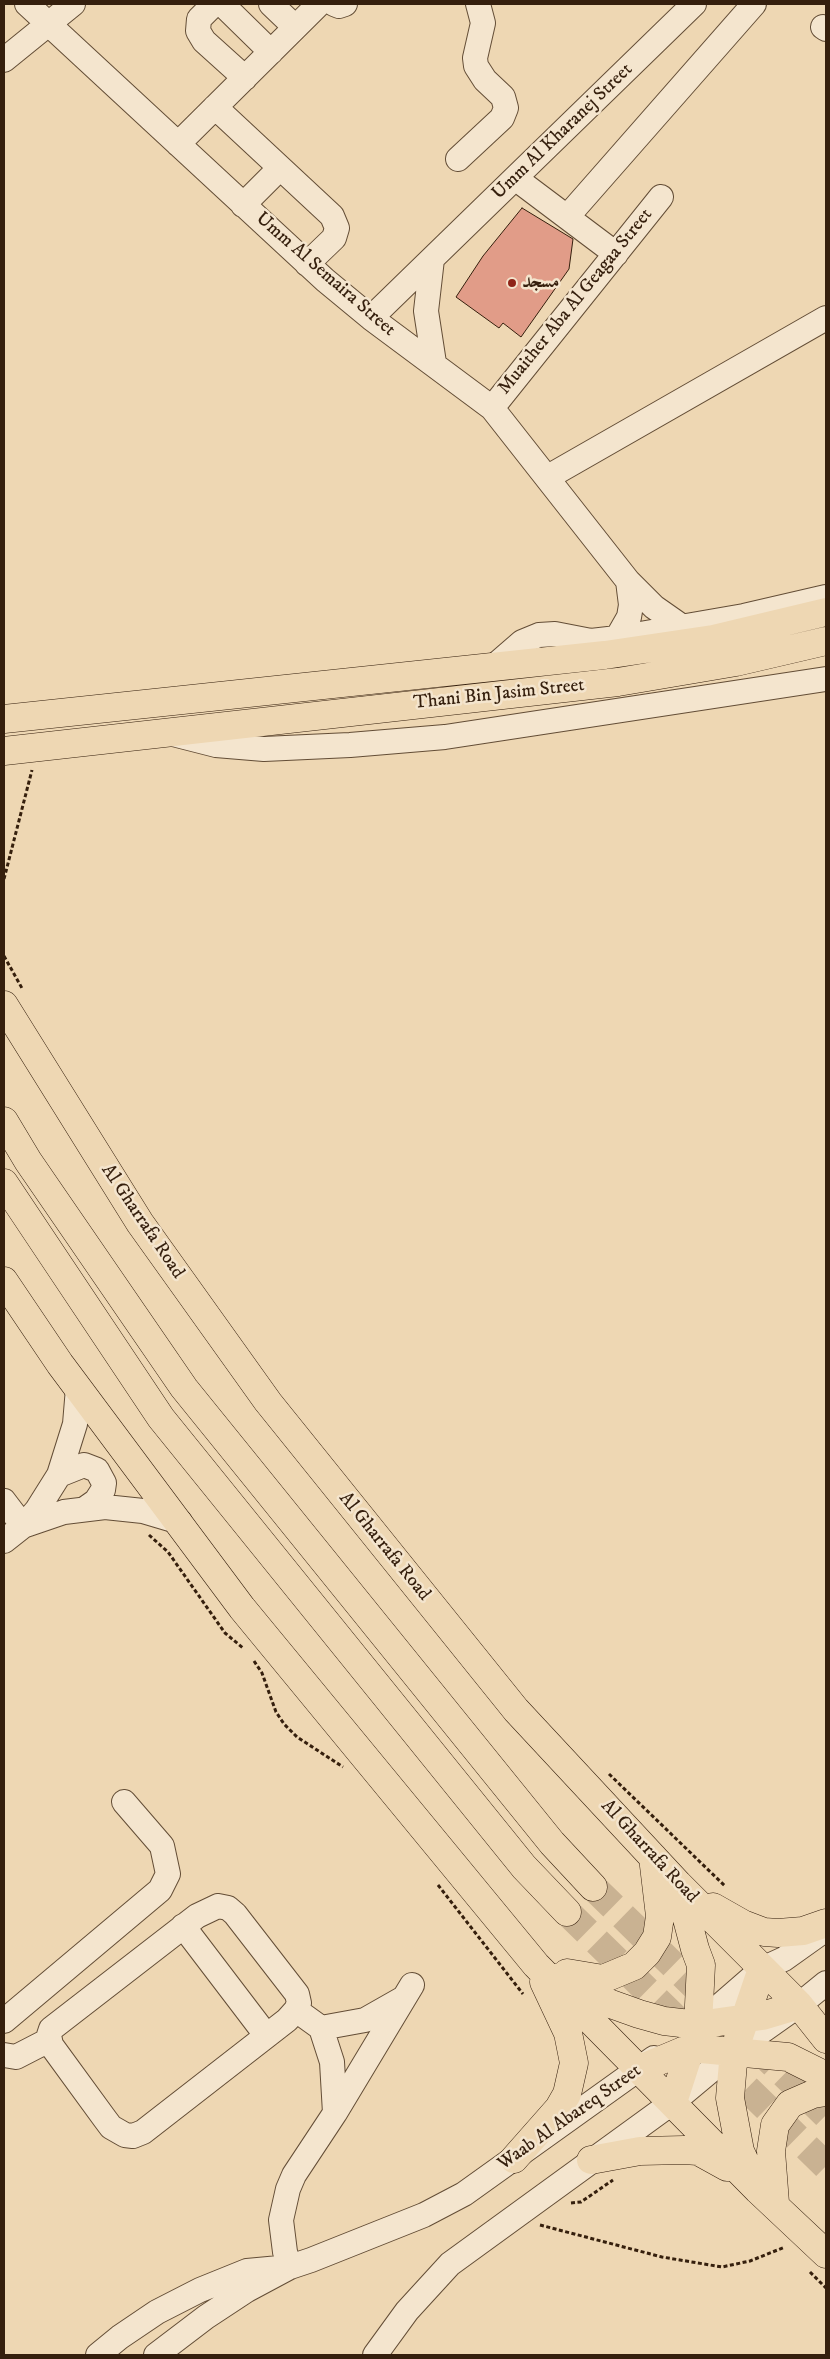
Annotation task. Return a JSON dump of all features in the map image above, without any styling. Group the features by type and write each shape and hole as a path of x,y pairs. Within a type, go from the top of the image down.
{"main road":[{"name":"Thani Bin Jasim Street","path":"4,719 605,655 713,639 826,612"},
{"name":"Thani Bin Jasim Street","path":"4,751 618,682 736,662 826,641"},
{"name":"Al Gharrafa Road","path":"14,999 140,1223 268,1402 516,1710 678,1884 799,2005 826,2039"},
{"path":"4,1121 28,1161 184,1388 552,1843 594,1886"},
{"path":"4,1183 161,1418 524,1867 567,1912"},
{"path":"4,1281 78,1388 180,1522 242,1608 536,1965 767,2197"},
{"path":"536,1965 576,1976 603,1979 634,1966 647,1953 657,1937 659,1901 653,1857"},
{"path":"678,1884 719,1912 764,1932 778,1934 803,1931 826,1923"},
{"path":"673,2102 694,2037 701,1965 678,1884"},
{"path":"536,1965 611,2004 664,2021 694,2037 734,2051 788,2057 826,2076"},
{"path":"514,2159 559,2108 567,2094 574,2063 568,2033 536,1965"},
{"path":"762,1969 734,2051 730,2098 740,2150 767,2197 804,2252"},
{"path":"640,2069 694,2037 744,2019 762,2016 799,2005"},
{"path":"767,2197 775,2125 790,2104 813,2094 826,2092"},
{"path":"591,2160 640,2151 698,2151 716,2160 767,2197"}],"street":[{"name":"Umm Al Semaira Street","path":"27,4 307,264 371,318 492,408 628,581 654,607 684,628"},
{"path":"4,60 73,4"},
{"path":"214,4 199,19 198,31 204,41 245,78"},
{"path":"222,4 271,52"},
{"path":"271,4 295,28"},
{"path":"178,144 319,4"},
{"path":"334,4 339,6 345,4"},
{"path":"458,159 502,118 506,108 503,97 485,80 476,66 475,58 483,24 478,4"},
{"name":"Umm Al Kharanej Street","path":"371,318 694,4"},
{"path":"567,217 754,4"},
{"path":"215,108 332,216 336,222 337,228 334,238 307,264"},
{"path":"243,205 280,168"},
{"path":"515,178 616,254"},
{"name":"Muaither Aba Al Geagaa Street","path":"492,408 661,197"},
{"path":"432,259 427,285 426,311 434,363"},
{"path":"548,477 826,318"},
{"path":"617,638 629,617 631,605 628,581"},
{"name":"Thani Bin Jasim Street","path":"492,668 522,642 539,635 555,634 590,641 617,638 684,628 826,597"},
{"name":"Thani Bin Jasim Street","path":"169,733 216,744 248,748 289,749 350,745 445,737 826,679"},
{"path":"4,1541 23,1526 49,1493 59,1475 73,1433 78,1388"},
{"path":"59,1475 84,1465 97,1470 104,1483 103,1490 96,1501 86,1508"},
{"path":"4,1501 23,1526"},
{"path":"23,1526 64,1512 86,1508 124,1508 143,1511 180,1522"},
{"path":"4,2021 160,1890 168,1874 162,1846 124,1802"},
{"path":"218,1906 228,1908 235,1914 297,1994 299,2003 296,2010 143,2132 133,2136 126,2135 111,2127 49,2040 51,2029 55,2025 184,1926 206,1910 218,1906"},
{"path":"184,1926 266,2035"},
{"path":"694,2037 762,1969 784,1959 826,1929"},
{"path":"375,2355 407,2311 445,2269 513,2217 673,2102 734,2051 799,2005 826,1983"},
{"path":"290,2267 285,2252 282,2228 283,2204 294,2175 410,1991 365,2020 321,2028"},
{"path":"296,2010 321,2028 332,2062 335,2112"},
{"path":"4,2055 16,2057 49,2040"},
{"name":"Waab Al Abareq Street","path":"156,2355 206,2316 247,2290 290,2267 424,2215 464,2194 640,2069"},
{"name":"Waab Al Abareq Street","path":"98,2355 120,2336 157,2312 200,2290 247,2271 290,2267"}],"path":[{"path":"4,878 38,748"},
{"path":"4,956 14,999"},
{"path":"124,1508 130,1523 143,1530 168,1552 224,1633 244,1649"},
{"path":"250,1655 262,1673 276,1712 284,1724 297,1736 347,1772"},
{"path":"604,1769 718,1882 731,1891"},
{"path":"437,1884 526,1997"},
{"path":"548,2192 572,2203 582,2202 619,2176"},
{"path":"513,2217 662,2257 722,2267 804,2252"},
{"path":"778,2240 804,2252 826,2288"}],"building":[{"name":"مسجد","path":"522,208 573,239 569,269 521,337 503,323 499,328 456,297 483,256"}],"tunnel":[{"path":"593,1887 713,2004"},
{"path":"567,1912 826,2166"},
{"path":"754,2045 826,2115"}],"place":[{"name":"مسجد","path":"512,283"}]}
